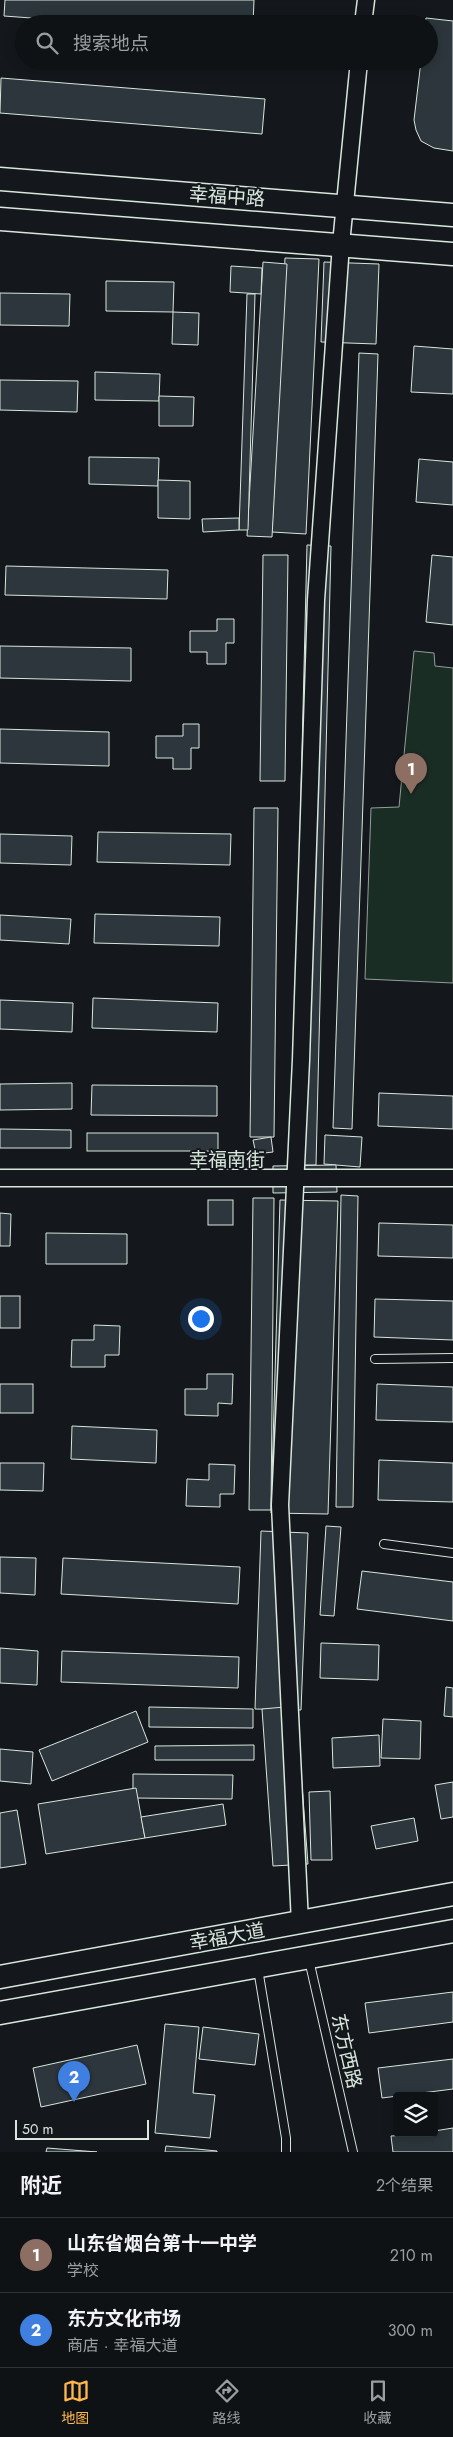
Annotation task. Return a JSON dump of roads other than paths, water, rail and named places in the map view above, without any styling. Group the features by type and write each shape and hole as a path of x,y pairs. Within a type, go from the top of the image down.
{"main road":[{"name":"幸福中路","path":"0,179 453,215"},
{"path":"0,219 453,254"},
{"name":"幸福大道","path":"0,1977 453,1894"},
{"name":"幸福大道","path":"0,2013 453,1931"}],"street":[{"path":"364,15 366,0"},
{"path":"300,1923 280,1506 301,1060 316,600 341,244 358,70"},
{"name":"幸福南街","path":"0,1178 453,1178"}],"lane":[{"path":"374,1359 453,1358"},
{"path":"384,1544 453,1553"},
{"name":"东方西路","path":"309,1958 353,2152"},
{"path":"257,1967 286,2138 286,2152"}],"place":[{"name":"山东省烟台第十一中学","path":"411,794"},
{"name":"东方文化市场","path":"74,2102"}]}
